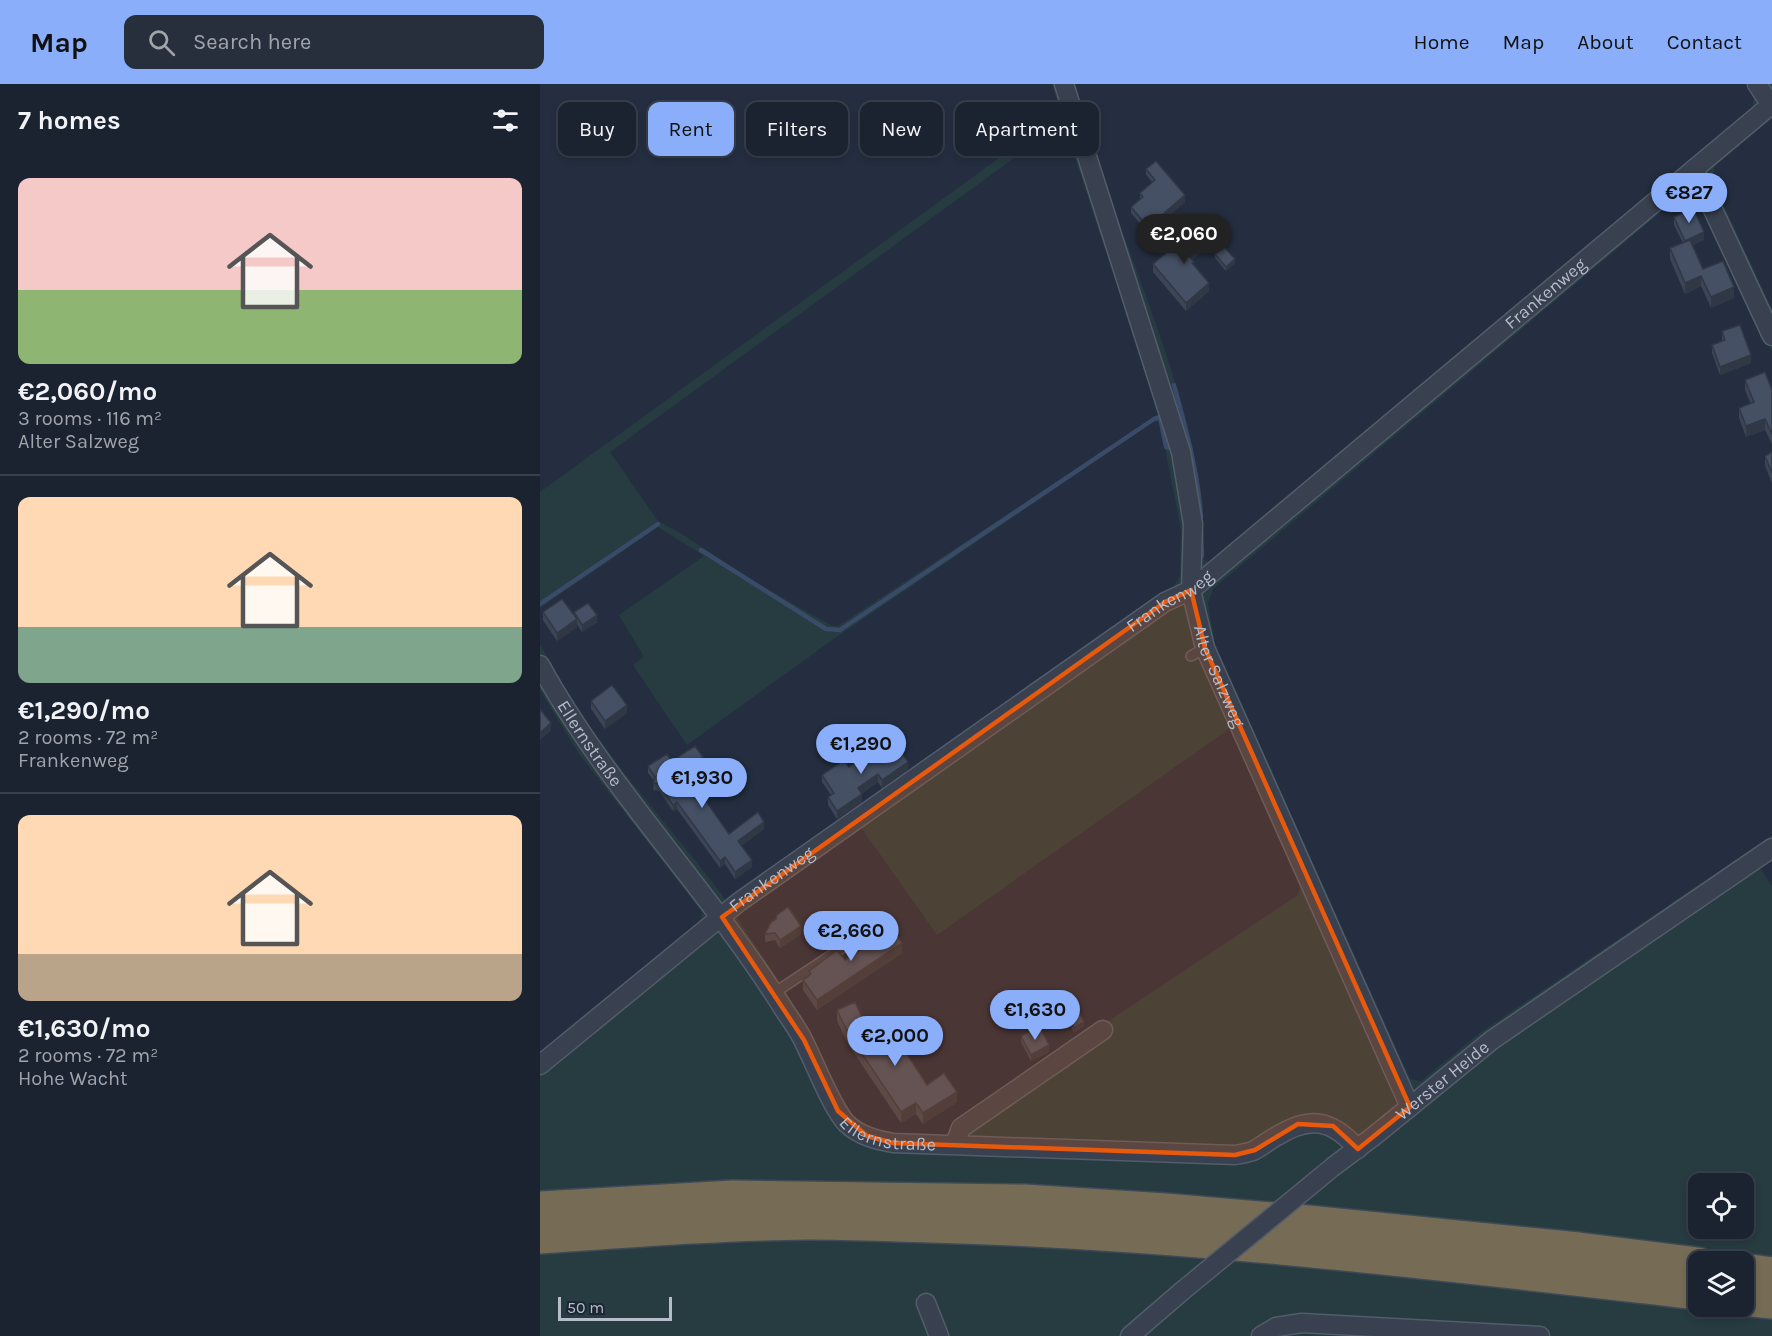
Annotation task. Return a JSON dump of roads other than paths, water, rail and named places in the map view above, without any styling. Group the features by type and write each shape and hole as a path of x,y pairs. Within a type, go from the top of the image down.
{"highway":[{"path":"540,1208 734,1197 1024,1201 1308,1222 1579,1249 1688,1263"},
{"path":"540,1237 809,1223 978,1228 1274,1246 1688,1292"},
{"path":"1754,1272 1772,1274"},
{"path":"1754,1300 1772,1302"}],"street":[{"name":"Alter Salzweg","path":"1064,84 1181,452 1193,524 1191,590 1198,652 1410,1107"},
{"path":"1756,84 1772,104"},
{"name":"Frankenweg","path":"540,1065 739,902 1165,602 1191,590 1772,104"},
{"path":"1694,169 1772,336"},
{"name":"Ellernstraße","path":"540,665 588,745 722,917 774,993 804,1040 838,1112 847,1123 867,1136 885,1141 1235,1155 1255,1150 1298,1124 1320,1123 1333,1126 1358,1149"},
{"name":"Werster Heide","path":"1130,1336 1153,1329 1181,1292 1492,1040 1772,848"},
{"path":"955,1144 961,1128 1103,1030"},
{"path":"926,1303 939,1336"},
{"path":"1261,1336 1276,1327 1302,1323 1540,1336"}],"lane":[{"path":"774,993 845,946"}],"waterway":[{"path":"1174,385 1194,467 1201,517"},
{"path":"701,550 826,629 840,630 1154,419 1160,417 1166,447 1170,448"},
{"path":"540,604 658,524"},
{"path":"1201,532 1202,556"}]}
